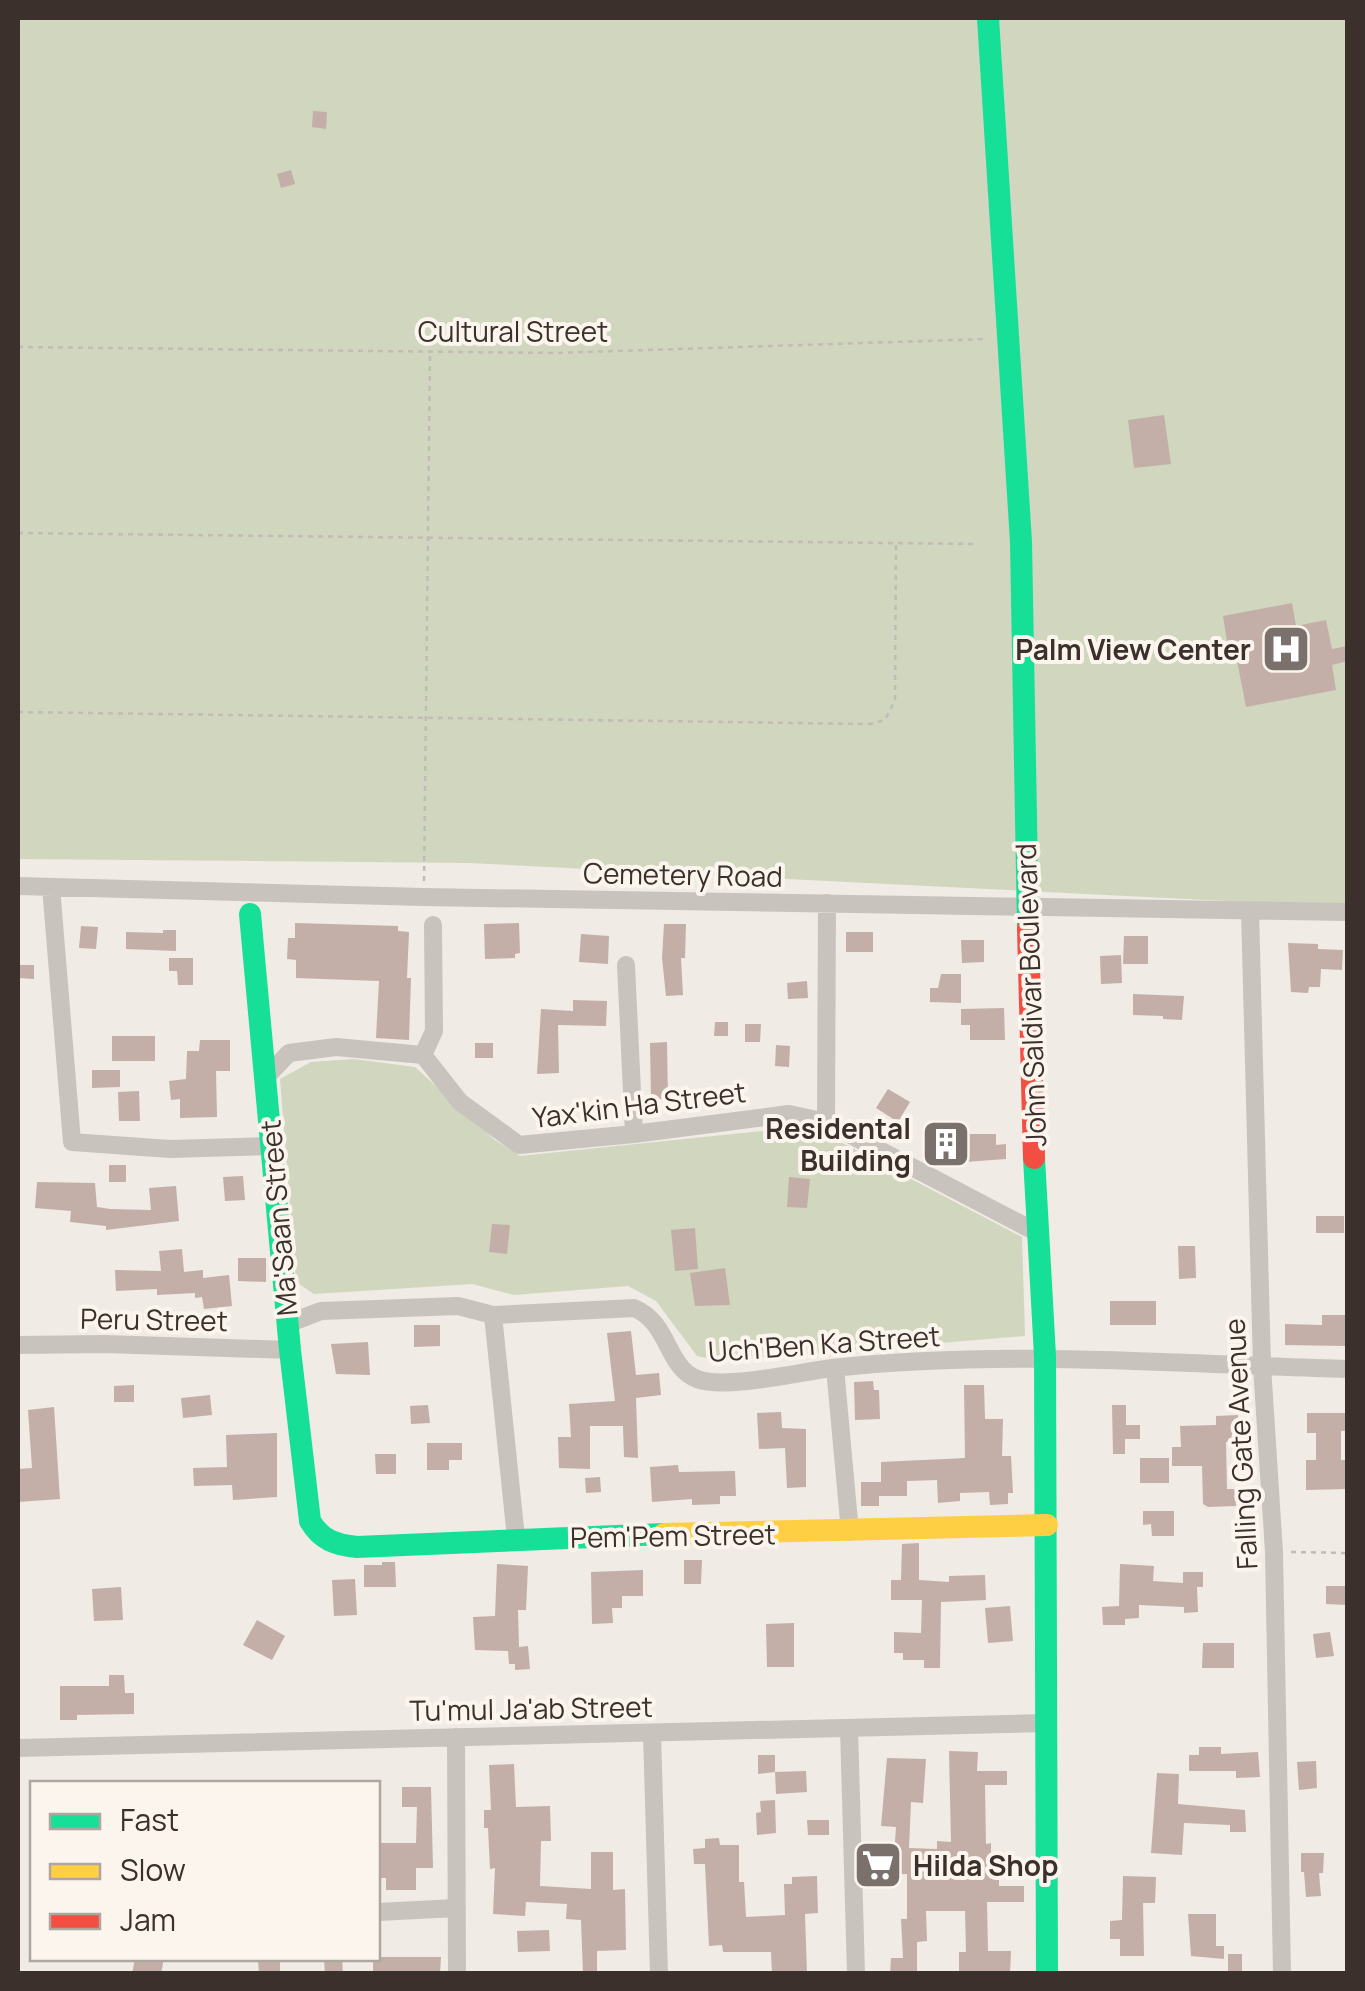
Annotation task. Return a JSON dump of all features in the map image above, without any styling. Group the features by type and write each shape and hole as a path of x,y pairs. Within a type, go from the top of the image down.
{"street":[{"name":"John Saldivar Boulevard","path":"988,18 1021,542 1036,1232 1044,1356 1047,1974"},
{"name":"Cemetery Road","path":"18,886 424,897 1348,912"},
{"path":"51,887 72,1142 170,1149 271,1146"},
{"path":"826,1122 827,903"},
{"name":"Falling Gate Avenue","path":"1250,911 1262,1366 1274,1552 1282,1974"},
{"name":"Ma'Saan Street","path":"250,914 290,1350 310,1520"},
{"path":"267,1076 289,1053 336,1047 423,1055 434,1031 433,925"},
{"path":"626,966 634,1134"},
{"name":"Yax'kin Ha Street","path":"423,1055 460,1102 519,1145 789,1114 826,1122 1036,1232"},
{"name":"Uch'Ben Ka Street","path":"288,1324 322,1312 458,1306 493,1315 634,1308 653,1318 680,1366 700,1381 743,1380 835,1368 1044,1356 1348,1369"},
{"path":"493,1315 516,1538"},
{"name":"Peru Street","path":"18,1344 290,1350"},
{"path":"835,1368 850,1532"},
{"name":"Pem'Pem Street","path":"310,1520 326,1541 344,1547 516,1538 1047,1525"},
{"name":"Tu'mul Ja'ab Street","path":"18,1748 1045,1723"},
{"path":"849,1728 856,1974"},
{"path":"652,1733 659,1974"},
{"path":"456,1736 457,1974"},
{"path":"380,1912 457,1908"}],"path":[{"name":"Cultural Street","path":"18,347 555,353 1008,338"},
{"path":"424,897 430,352"},
{"path":"18,533 975,544"},
{"path":"18,712 870,724 886,720 895,700 896,543"},
{"path":"1274,1552 1348,1553"}],"green space":[{"path":"18,18 1347,18 1347,907 469,863 18,859"},
{"path":"354,1059 415,1067 495,1140 520,1156 810,1126 1022,1237 1025,1336 721,1361 697,1356 656,1301 628,1286 514,1295 472,1284 314,1294 296,1282 280,1079 311,1062"}],"building":[{"path":"313,111 327,112 326,129 312,127"},
{"path":"291,170 295,184 281,188 277,174"},
{"path":"1164,415 1171,464 1134,468 1128,420"},
{"path":"1292,603 1296,626 1326,620 1332,649 1348,646 1348,661 1332,665 1336,690 1246,707 1233,640 1227,641 1223,616"},
{"path":"295,923 398,926 398,931 409,932 409,1040 376,1038 379,981 296,978 296,960 287,959 288,938 295,938"},
{"path":"519,923 520,953 515,958 485,959 484,924"},
{"path":"664,924 686,924 685,958 681,958 683,995 666,996"},
{"path":"81,926 98,927 96,949 79,948"},
{"path":"176,930 176,951 126,949 126,932"},
{"path":"846,932 873,932 873,952 846,952"},
{"path":"581,934 609,936 608,964 579,962"},
{"path":"1124,936 1148,936 1148,964 1123,964"},
{"path":"961,940 984,940 984,962 962,963"},
{"path":"1288,943 1343,950 1342,970 1321,969 1320,987 1309,987 1308,993 1291,992"},
{"path":"1121,955 1122,983 1101,984 1100,956"},
{"path":"169,958 193,958 193,985 178,985 177,971 169,971"},
{"path":"18,965 34,965 34,979 18,978"},
{"path":"941,974 961,974 961,1003 930,1002 930,988 938,988"},
{"path":"807,981 808,998 788,999 787,983"},
{"path":"1133,994 1184,996 1182,1020 1133,1015"},
{"path":"573,1000 607,1001 606,1026 558,1025 559,1073 537,1074 541,1009 573,1011"},
{"path":"1004,1008 1005,1040 970,1040 970,1025 961,1025 961,1009"},
{"path":"715,1022 728,1022 728,1036 714,1036"},
{"path":"745,1024 761,1024 760,1042 745,1042"},
{"path":"112,1036 155,1036 155,1061 112,1061"},
{"path":"200,1040 230,1040 230,1071 216,1071 217,1117 180,1118 180,1099 171,1100 169,1081 186,1079 187,1051 199,1051"},
{"path":"667,1042 668,1099 651,1099 650,1043"},
{"path":"475,1043 493,1043 493,1058 475,1058"},
{"path":"776,1045 790,1046 789,1067 775,1066"},
{"path":"92,1070 120,1070 120,1087 92,1088"},
{"path":"888,1089 910,1102 898,1122 876,1108"},
{"path":"139,1091 140,1121 119,1121 118,1092"},
{"path":"937,1128 956,1130 956,1134 996,1134 996,1145 1006,1144 1006,1159 935,1159"},
{"path":"109,1165 126,1165 126,1182 109,1182"},
{"path":"243,1176 245,1200 225,1201 223,1177"},
{"path":"789,1177 810,1179 807,1208 787,1207"},
{"path":"37,1182 95,1183 97,1207 110,1209 151,1210 149,1188 176,1186 179,1221 106,1230 106,1226 70,1222 71,1211 35,1208"},
{"path":"1316,1216 1344,1216 1344,1233 1316,1233"},
{"path":"492,1224 510,1225 507,1254 489,1252"},
{"path":"695,1228 698,1269 675,1271 671,1230"},
{"path":"1178,1246 1195,1246 1196,1278 1179,1279"},
{"path":"182,1249 184,1272 203,1270 203,1278 229,1275 232,1306 204,1309 202,1297 195,1298 195,1293 157,1295 157,1289 116,1291 115,1270 161,1271 159,1251"},
{"path":"238,1258 266,1258 266,1282 238,1281"},
{"path":"725,1268 730,1305 695,1306 690,1273"},
{"path":"1110,1301 1156,1301 1156,1325 1110,1325"},
{"path":"1322,1315 1345,1315 1346,1346 1285,1345 1285,1324 1322,1325"},
{"path":"414,1325 440,1325 440,1346 414,1347"},
{"path":"631,1331 636,1375 659,1373 661,1395 636,1398 638,1458 624,1457 623,1426 590,1426 590,1469 559,1468 558,1437 571,1437 569,1404 615,1401 607,1333"},
{"path":"368,1342 370,1375 336,1374 331,1344"},
{"path":"873,1381 874,1390 879,1390 880,1419 855,1420 854,1382"},
{"path":"134,1385 134,1402 114,1402 114,1386"},
{"path":"964,1385 984,1385 985,1419 1003,1419 1002,1456 1011,1456 1013,1493 1008,1493 1008,1504 990,1505 989,1492 960,1493 960,1501 938,1503 937,1480 907,1481 907,1496 879,1496 879,1506 861,1506 861,1482 881,1482 881,1462 965,1458"},
{"path":"210,1395 212,1415 183,1418 181,1398"},
{"path":"428,1405 430,1423 411,1424 410,1406"},
{"path":"1112,1405 1126,1405 1126,1425 1140,1425 1140,1439 1125,1439 1125,1454 1113,1454"},
{"path":"54,1407 60,1499 18,1502 18,1469 32,1468 28,1410"},
{"path":"781,1412 782,1428 806,1429 806,1487 787,1488 785,1448 759,1449 757,1413"},
{"path":"1307,1413 1348,1413 1348,1431 1341,1431 1341,1460 1348,1460 1348,1489 1306,1490 1306,1460 1316,1460 1316,1433 1307,1433"},
{"path":"1238,1415 1240,1442 1226,1442 1227,1489 1235,1489 1236,1506 1208,1507 1203,1504 1202,1466 1172,1466 1172,1447 1181,1447 1180,1426 1216,1425 1216,1416"},
{"path":"277,1433 277,1497 233,1500 232,1485 194,1486 193,1468 227,1467 226,1435"},
{"path":"427,1443 462,1443 462,1460 449,1460 449,1470 427,1470"},
{"path":"375,1454 396,1454 396,1474 376,1474"},
{"path":"1140,1458 1169,1458 1169,1483 1140,1483"},
{"path":"678,1465 679,1472 735,1471 736,1496 720,1496 720,1504 692,1505 692,1499 652,1502 650,1467"},
{"path":"600,1477 601,1492 586,1493 585,1478"},
{"path":"1143,1511 1174,1511 1174,1536 1152,1536 1151,1524 1143,1525"},
{"path":"919,1543 919,1580 949,1582 949,1576 985,1575 986,1600 941,1602 940,1668 924,1668 924,1660 903,1660 903,1653 894,1653 894,1632 921,1633 922,1600 891,1600 891,1580 901,1580 902,1544"},
{"path":"684,1560 702,1560 701,1584 684,1584"},
{"path":"395,1562 396,1587 364,1587 364,1565"},
{"path":"497,1564 528,1566 526,1610 518,1610 519,1647 528,1646 530,1669 515,1670 515,1664 509,1664 508,1651 475,1650 473,1617 495,1616"},
{"path":"1120,1564 1154,1566 1153,1581 1183,1583 1183,1572 1203,1572 1203,1587 1197,1587 1198,1612 1184,1613 1184,1607 1139,1605 1139,1618 1125,1619 1125,1625 1103,1625 1102,1607 1119,1606"},
{"path":"643,1570 643,1596 622,1596 622,1608 612,1608 613,1623 592,1624 591,1572"},
{"path":"355,1579 357,1615 334,1616 332,1580"},
{"path":"1326,1586 1348,1586 1348,1605 1326,1604"},
{"path":"121,1587 123,1620 94,1621 92,1589"},
{"path":"1010,1606 1013,1641 988,1643 985,1608"},
{"path":"257,1620 285,1636 272,1660 243,1645"},
{"path":"794,1623 794,1667 767,1667 766,1624"},
{"path":"1330,1632 1334,1656 1316,1658 1313,1634"},
{"path":"1203,1643 1234,1643 1234,1668 1202,1668"},
{"path":"109,1675 124,1675 125,1693 134,1693 134,1714 77,1715 77,1720 60,1720 60,1686 109,1686"},
{"path":"1199,1747 1221,1747 1221,1754 1258,1752 1260,1777 1236,1778 1236,1771 1189,1771 1189,1755 1199,1755"},
{"path":"949,1751 978,1752 977,1771 1007,1771 1007,1785 985,1785 991,1876 999,1876 999,1886 1024,1886 1024,1902 987,1902 988,1951 1011,1951 1010,1974 959,1974 959,1952 966,1952 965,1911 926,1911 927,1941 917,1942 917,1974 890,1974 891,1958 903,1958 901,1919 907,1919 907,1874 869,1875 868,1855 894,1855 896,1827 881,1826 887,1758 926,1759 923,1803 911,1802 909,1848 937,1849 937,1841 951,1842"},
{"path":"758,1755 775,1755 775,1772 758,1774"},
{"path":"1316,1761 1317,1788 1299,1790 1297,1762"},
{"path":"514,1764 516,1807 550,1806 551,1841 541,1841 540,1886 591,1889 591,1852 613,1852 613,1890 625,1889 626,1950 597,1951 597,1974 583,1974 581,1920 566,1919 567,1904 526,1902 525,1916 493,1914 495,1868 490,1869 488,1828 484,1828 484,1810 491,1810 489,1765"},
{"path":"806,1771 807,1792 776,1794 775,1772"},
{"path":"1157,1773 1179,1774 1178,1804 1245,1810 1246,1832 1230,1832 1230,1825 1184,1823 1182,1855 1151,1853"},
{"path":"402,1787 431,1787 433,1868 416,1868 416,1890 386,1890 386,1878 380,1878 380,1843 416,1843 417,1807 402,1807"},
{"path":"775,1800 776,1833 757,1835 760,1801"},
{"path":"807,1820 829,1820 829,1835 808,1835"},
{"path":"719,1838 720,1845 739,1845 739,1882 744,1882 746,1917 785,1915 784,1884 792,1884 792,1877 817,1876 818,1913 805,1914 807,1974 772,1974 771,1952 723,1952 722,1945 709,1946 705,1864 694,1864 693,1849 705,1848 705,1839"},
{"path":"1301,1853 1324,1853 1323,1873 1319,1873 1321,1896 1306,1897"},
{"path":"1123,1876 1156,1877 1155,1903 1143,1903 1144,1956 1120,1956 1120,1939 1110,1939 1110,1921 1122,1920"},
{"path":"1188,1914 1216,1914 1216,1946 1224,1946 1224,1959 1191,1956"},
{"path":"549,1930 550,1951 518,1952 517,1931"},
{"path":"1228,1954 1242,1954 1242,1973 1228,1973"},
{"path":"380,1957 441,1957 440,1974 373,1974 373,1961 380,1961"},
{"path":"134,1961 163,1961 161,1974 132,1974"},
{"path":"258,1961 280,1961 280,1974 259,1974"},
{"path":"324,1961 342,1961 343,1974 325,1974"}],"traffic: fast":[{"path":"988,18 1021,542 1028,928"},
{"path":"250,914 290,1350 310,1521 314,1527 330,1540 357,1547 664,1534"},
{"path":"1034,1158 1045,1356 1047,1974"}],"traffic: slow":[{"path":"664,1534 1047,1525"}],"traffic: jam":[{"path":"1028,928 1034,1158"}],"place":[{"name":"Palm View Center","path":"1286,649"},
{"name":"Residental Building","path":"946,1144"},
{"name":"Hilda Shop","path":"878,1865"}]}
